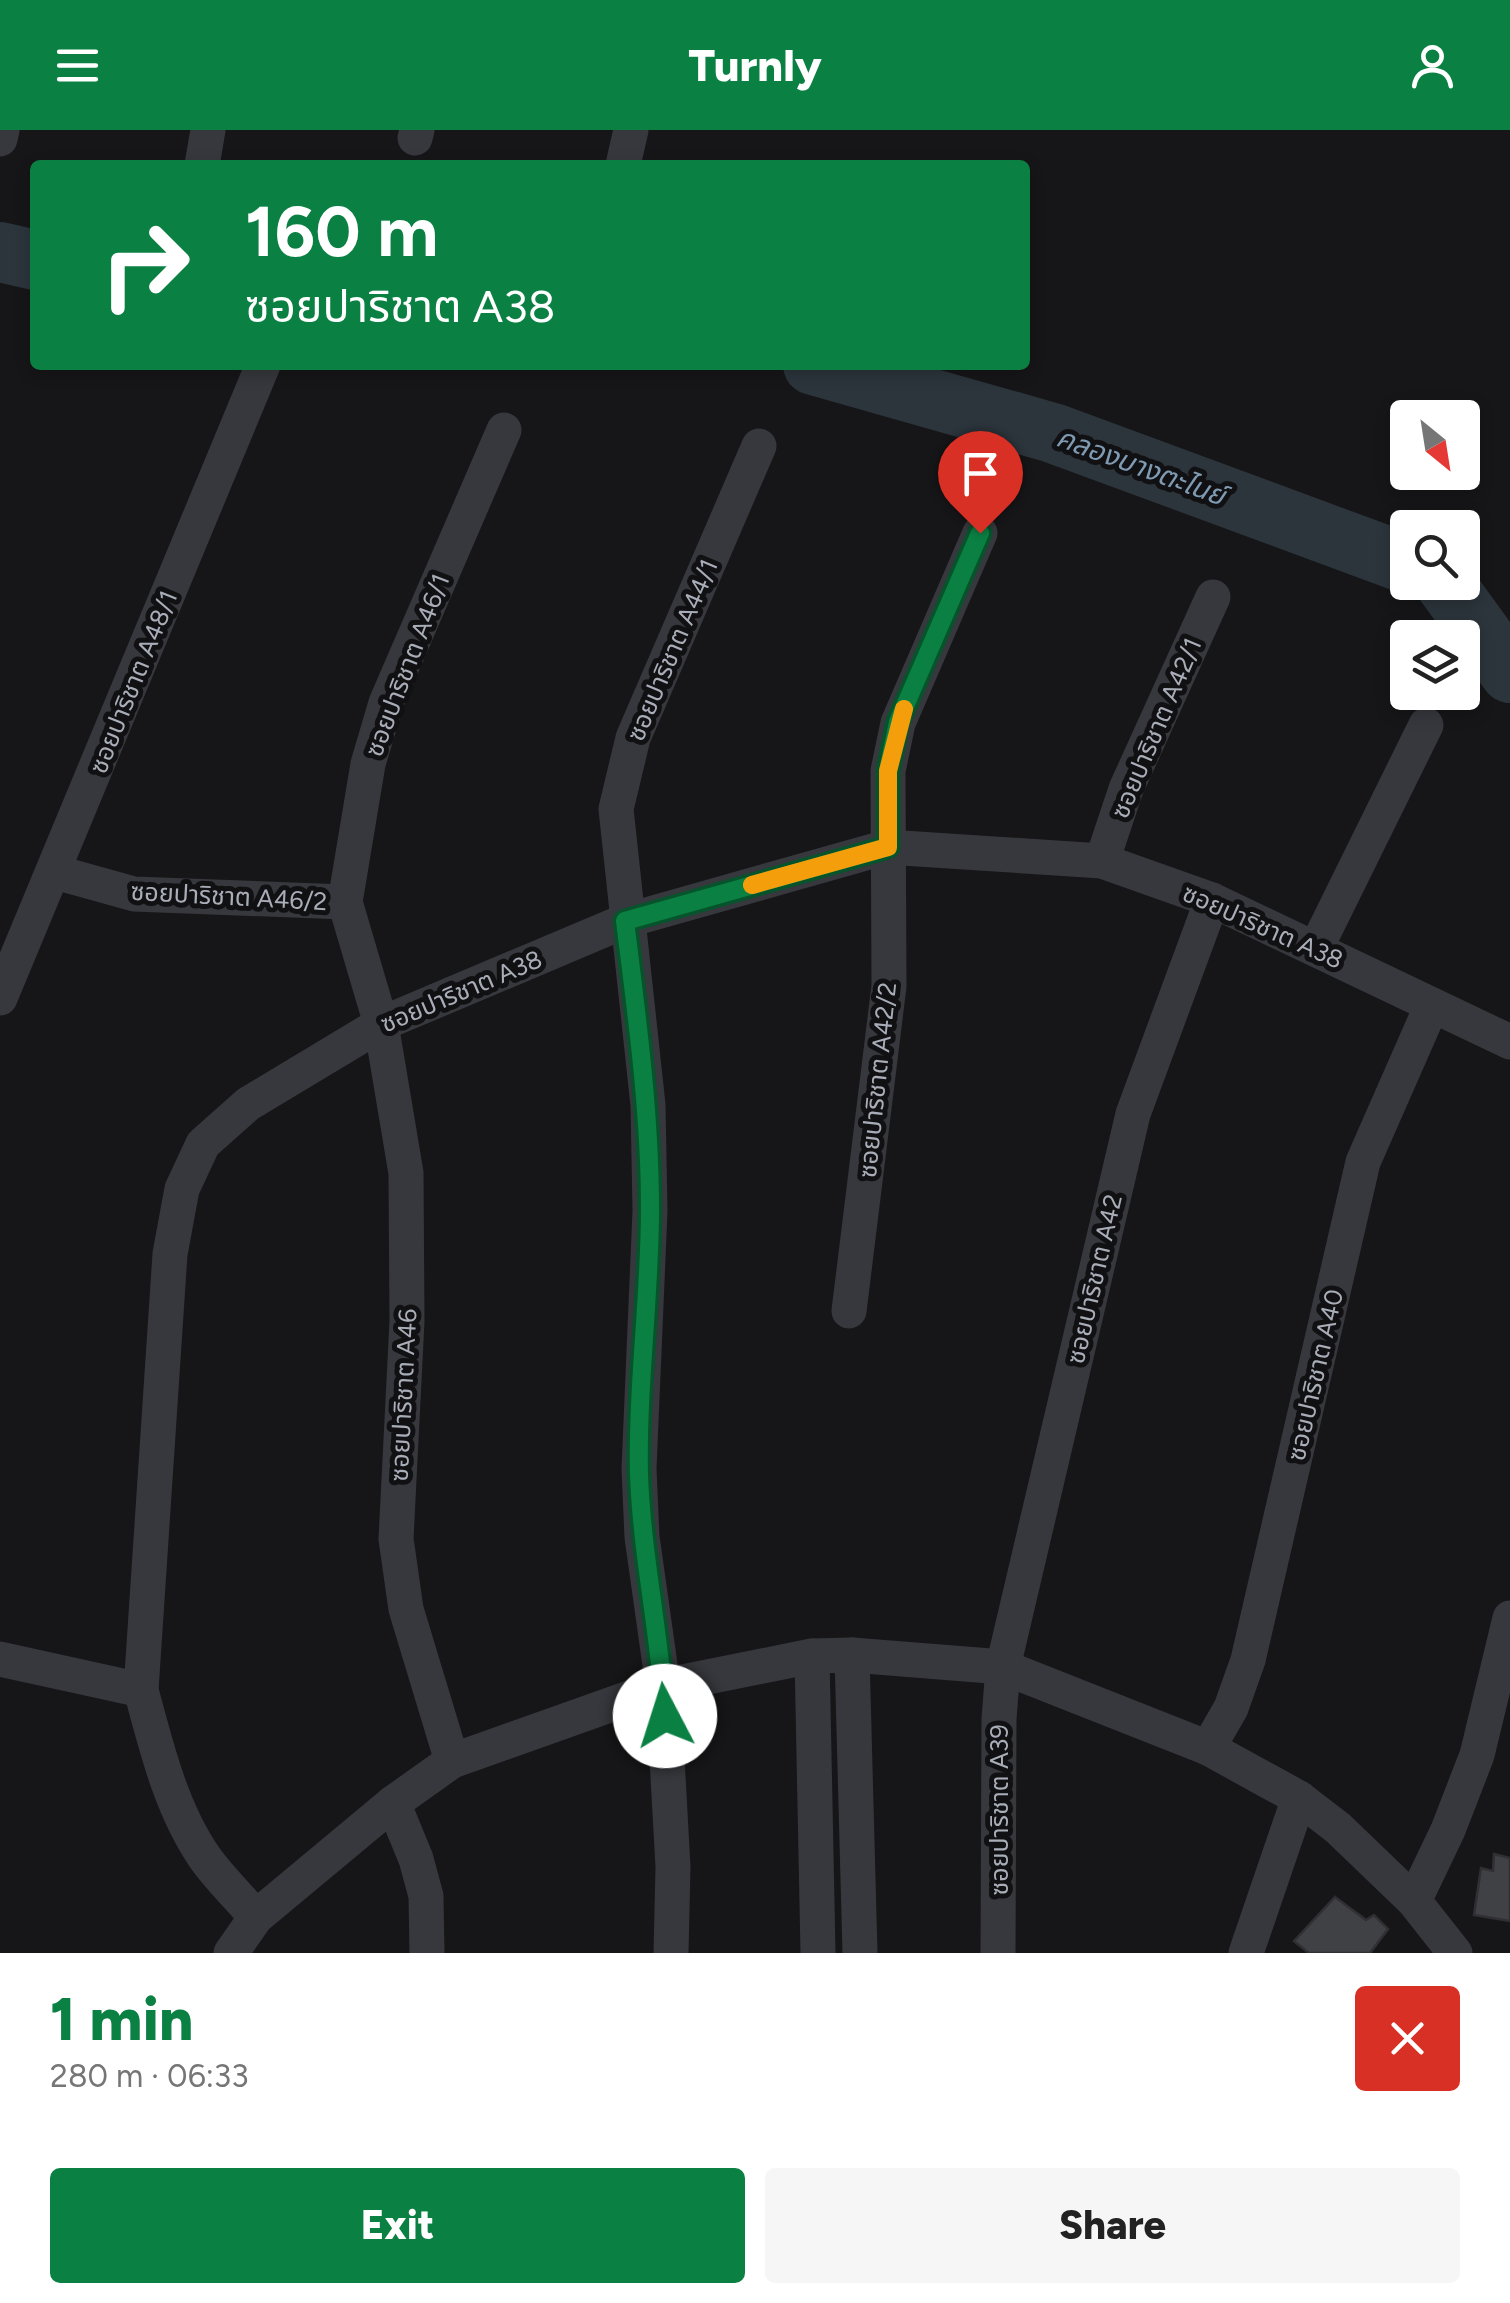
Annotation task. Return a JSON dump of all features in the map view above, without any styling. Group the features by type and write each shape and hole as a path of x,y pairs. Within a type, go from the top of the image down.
{"street":[{"path":"0,139 2,130"},
{"path":"203,160 208,130"},
{"path":"624,160 630,130"},
{"name":"ซอยปาริชาต A48/1","path":"0,998 261,370"},
{"name":"ซอยปาริชาต A46/1","path":"381,1024 345,902 368,764 386,704 504,430"},
{"name":"ซอยปาริชาต A44/1","path":"672,1953 674,1867 663,1686 642,1537 639,1469 650,1211 648,1105 625,921 616,808 633,738 759,446"},
{"name":"ซอยปาริชาต A42/2","path":"849,1311 889,986 888,771 898,722 980,533"},
{"name":"ซอยปาริชาต A42/1","path":"1102,861 1126,789 1213,597"},
{"path":"1316,948 1426,725"},
{"name":"ซอยปาริชาต A38","path":"256,1918 205,1857 182,1817 141,1690 170,1254 182,1189 204,1144 248,1104 381,1024 625,921 888,847 1102,861 1212,900 1510,1042"},
{"name":"ซอยปาริชาต A46/2","path":"55,872 134,894 345,902"},
{"name":"ซอยปาริชาต A42","path":"1003,1667 1132,1114 1212,900"},
{"name":"ซอยปาริชาต A40","path":"1208,1748 1231,1708 1248,1660 1363,1162 1432,1006"},
{"name":"ซอยปาริชาต A46","path":"381,1024 406,1173 407,1321 396,1538 406,1609 452,1760"},
{"path":"1414,1901 1448,1830 1477,1755 1510,1618"},
{"path":"852,1655 860,1953"},
{"path":"231,1953 256,1918 392,1803 452,1760 663,1686 812,1656 852,1655 1003,1667 1208,1748 1299,1798 1338,1828 1414,1901 1455,1953"},
{"path":"812,1656 818,1953"},
{"path":"0,1660 141,1690"},
{"name":"ซอยปาริชาต A39","path":"998,1953 999,1719 1003,1667"},
{"path":"1246,1953 1299,1798"},
{"path":"392,1803 416,1859 426,1896 427,1953"}],"building":[{"path":"1494,1854 1510,1858 1510,1921 1474,1915 1481,1868 1493,1871"},
{"path":"1335,1897 1366,1920 1374,1915 1388,1929 1370,1953 1309,1953 1294,1941"}],"waterway":[{"name":"คลองบางตะไนย์","path":"0,252 30,259"},
{"name":"คลองบางตะไนย์","path":"831,370 1053,433 1390,557"},
{"name":"คลองบางตะไนย์","path":"1457,600 1510,673"}],"slow traffic":[{"path":"752,885 888,847 888,771 904,709"}],"route":[{"path":"665,1716 642,1537 639,1469 650,1211 648,1105 625,921 888,847 888,771 898,722 980,533"}]}
